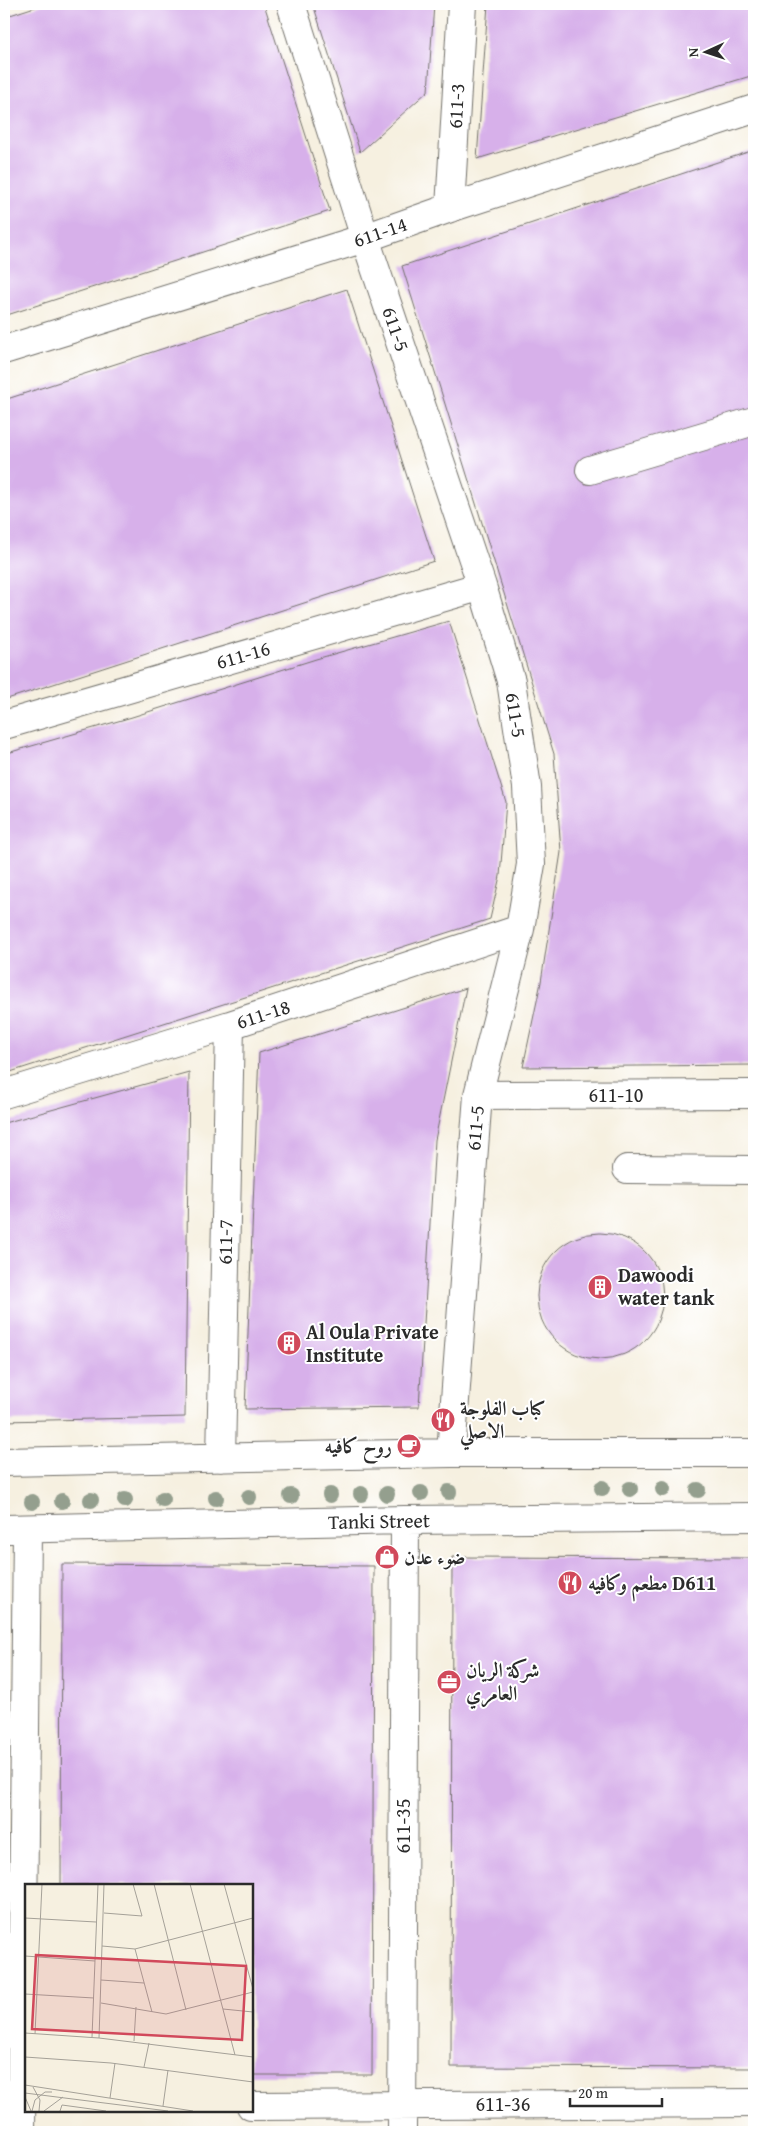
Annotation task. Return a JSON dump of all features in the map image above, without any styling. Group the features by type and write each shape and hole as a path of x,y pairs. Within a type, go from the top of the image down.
{"street":[{"name":"611-5","path":"291,4 365,238 482,586 511,681 528,787 532,864 520,929 478,1095 451,1453"},
{"name":"611-3","path":"450,208 462,4"},
{"name":"611-14","path":"4,350 365,238 450,208 754,109"},
{"path":"590,470 754,420"},
{"name":"611-16","path":"4,725 482,586"},
{"name":"611-18","path":"4,1094 230,1025 520,929"},
{"name":"611-7","path":"221,1458 230,1025"},
{"name":"611-10","path":"478,1095 754,1094"},
{"path":"627,1170 754,1170"},
{"path":"4,1462 451,1453 754,1453"},
{"name":"Tanki Street","path":"15,1529 405,1520 754,1517"},
{"name":"611-35","path":"402,2132 405,1520"},
{"path":"15,1529 18,2114"},
{"name":"611-36","path":"252,2106 754,2103"}],"building":[{"path":"44,4 264,4 330,211 4,316 4,17"},
{"path":"313,4 434,4 428,91 360,152"},
{"path":"488,4 754,4 754,75 477,159"},
{"path":"754,150 754,1065 523,1067 541,982 561,852 554,754 402,266"},
{"path":"347,289 434,561 4,700 4,400"},
{"path":"449,621 506,802 500,876 490,919 4,1074 4,754 132,717 316,659"},
{"path":"466,988 435,1140 419,1407 245,1409 259,1053"},
{"path":"189,1072 185,1417 4,1421 4,1123"},
{"name":"Dawoodi water tank","path":"600,1233 624,1238 635,1243 645,1251 653,1261 658,1272 663,1296 658,1320 653,1331 645,1341 635,1349 624,1354 600,1359 576,1354 565,1349 555,1341 547,1331 542,1320 537,1296 542,1272 547,1261 555,1251 565,1243 576,1238"},
{"path":"452,1557 754,1558 754,2068 451,2067"},
{"path":"62,1564 374,1566 372,2075 252,2075 252,1884 61,1884"}],"place":[{"name":"Dawoodi water tank","path":"600,1287"},
{"name":"Al Oula Private Institute","path":"289,1343"},
{"name":"كباب الفلوجة الاصلي","path":"443,1420"},
{"name":"روح كافيه","path":"409,1446"},
{"name":"ضوء عدن","path":"387,1557"},
{"name":"مطعم وكافيه D611","path":"570,1583"},
{"name":"شركة الريان العامري","path":"449,1682"}]}
